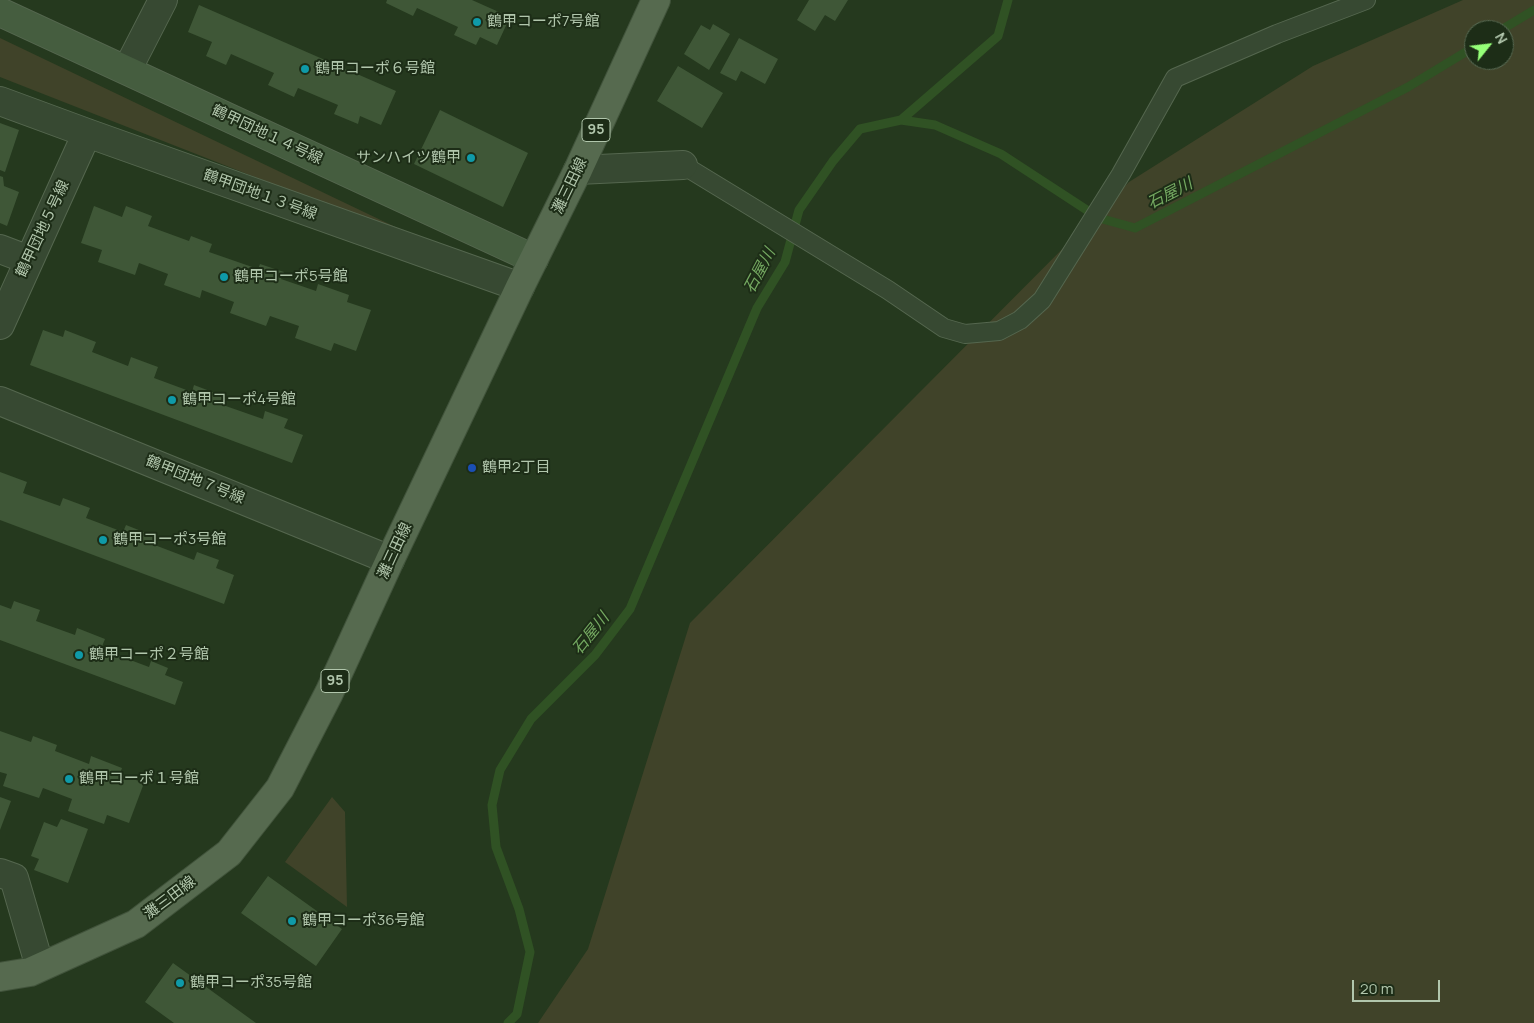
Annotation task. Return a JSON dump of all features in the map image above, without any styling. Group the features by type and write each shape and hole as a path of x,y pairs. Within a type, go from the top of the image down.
{"main road":[{"name":"灘三田線","path":"0,977 30,972 136,924 229,853 280,788 329,693 390,560 578,170 656,0"}],"street":[{"path":"127,70 163,0"},
{"name":"鶴甲団地１４号線","path":"0,12 534,259"},
{"name":"鶴甲団地１３号線","path":"0,101 520,287"},
{"name":"鶴甲団地５号線","path":"0,325 87,133"},
{"path":"578,170 683,166"},
{"path":"0,248 29,260"},
{"name":"鶴甲団地７号線","path":"0,401 390,560"},
{"path":"0,872 14,878 40,967"}],"lane":[{"path":"683,166 888,290 944,328 965,334 999,331 1020,320 1042,300 1121,174 1175,78 1276,34 1366,0"}],"green space":[{"path":"1463,0 1534,0 1534,1023 538,1023 588,949 690,623 1129,182 1313,66"},
{"path":"0,38 456,256 0,77"},
{"path":"332,797 345,812 347,907 285,862"}],"building":[{"name":"鶴甲コーポ7号館","path":"387,0 472,0 510,17 497,45 480,37 476,45 454,35 458,27 417,8 413,16 386,3"},
{"path":"809,0 848,0 835,21 825,15 815,31 797,20"},
{"name":"鶴甲コーポ６号館","path":"199,5 396,91 381,125 360,116 358,124 334,114 338,105 298,88 294,97 268,85 274,73 231,54 226,65 206,56 212,42 188,32"},
{"path":"713,24 730,34 709,70 684,54 701,25 710,30"},
{"path":"739,38 778,59 765,84 741,71 736,81 720,73"},
{"path":"678,66 723,93 702,128 657,101"},
{"name":"サンハイツ鶴甲","path":"440,110 528,153 503,207 414,164"},
{"path":"0,123 19,130 5,172 0,170"},
{"path":"0,176 3,177 4,186 19,192 7,226 0,223"},
{"name":"鶴甲コーポ5号館","path":"94,206 122,217 126,206 152,216 148,226 189,241 191,236 212,244 209,252 258,269 260,264 284,272 281,279 316,291 318,284 349,295 347,302 371,310 356,351 334,343 331,351 295,338 299,326 270,316 266,326 230,313 234,302 202,290 200,298 164,285 168,274 139,263 135,275 98,262 102,250 81,243"},
{"name":"鶴甲コーポ4号館","path":"43,330 63,337 65,330 96,342 92,352 128,366 131,357 158,367 154,378 192,392 194,385 223,396 220,404 263,419 265,411 288,419 284,428 303,435 292,463 30,365"},
{"name":"鶴甲コーポ3号館","path":"0,472 27,482 23,493 60,506 63,498 90,508 86,518 123,532 126,525 154,536 152,544 194,560 197,552 219,560 216,568 234,575 224,604 0,520"},
{"name":"鶴甲コーポ２号館","path":"14,601 40,610 36,621 75,635 77,628 105,639 101,649 149,667 151,661 168,668 165,675 183,682 175,705 0,640 0,605 11,609"},
{"name":"鶴甲コーポ１号館","path":"0,731 31,742 33,736 57,745 55,751 89,764 91,756 122,768 120,774 144,783 129,823 107,815 104,824 68,811 72,799 43,788 39,798 3,786 7,774 0,772"},
{"path":"0,797 11,801 0,830"},
{"path":"61,819 88,829 68,883 34,870 39,859 31,856 44,822 57,827"},
{"name":"鶴甲コーポ36号館","path":"268,876 342,929 316,966 241,913"},
{"name":"鶴甲コーポ35号館","path":"173,963 256,1023 174,1023 145,1002"}],"waterway":[{"path":"901,120 998,36 1008,0"},
{"name":"石屋川","path":"1514,22 1534,10"},
{"name":"石屋川","path":"508,1023 517,1014 530,952 519,909 496,847 492,805 500,770 531,719 595,655 630,609 757,308 785,262 799,210 833,161 860,129 901,120 935,125 1001,154 1099,218 1135,228 1408,87 1464,53"}],"place":[{"name":"鶴甲コーポ7号館","path":"477,22"},
{"name":"鶴甲コーポ６号館","path":"305,69"},
{"name":"サンハイツ鶴甲","path":"471,158"},
{"name":"鶴甲コーポ5号館","path":"224,277"},
{"name":"鶴甲コーポ4号館","path":"172,400"},
{"name":"鶴甲2丁目","path":"472,468"},
{"name":"鶴甲コーポ3号館","path":"103,540"},
{"name":"鶴甲コーポ２号館","path":"79,655"},
{"name":"鶴甲コーポ１号館","path":"69,779"},
{"name":"鶴甲コーポ36号館","path":"292,921"},
{"name":"鶴甲コーポ35号館","path":"180,983"}]}
